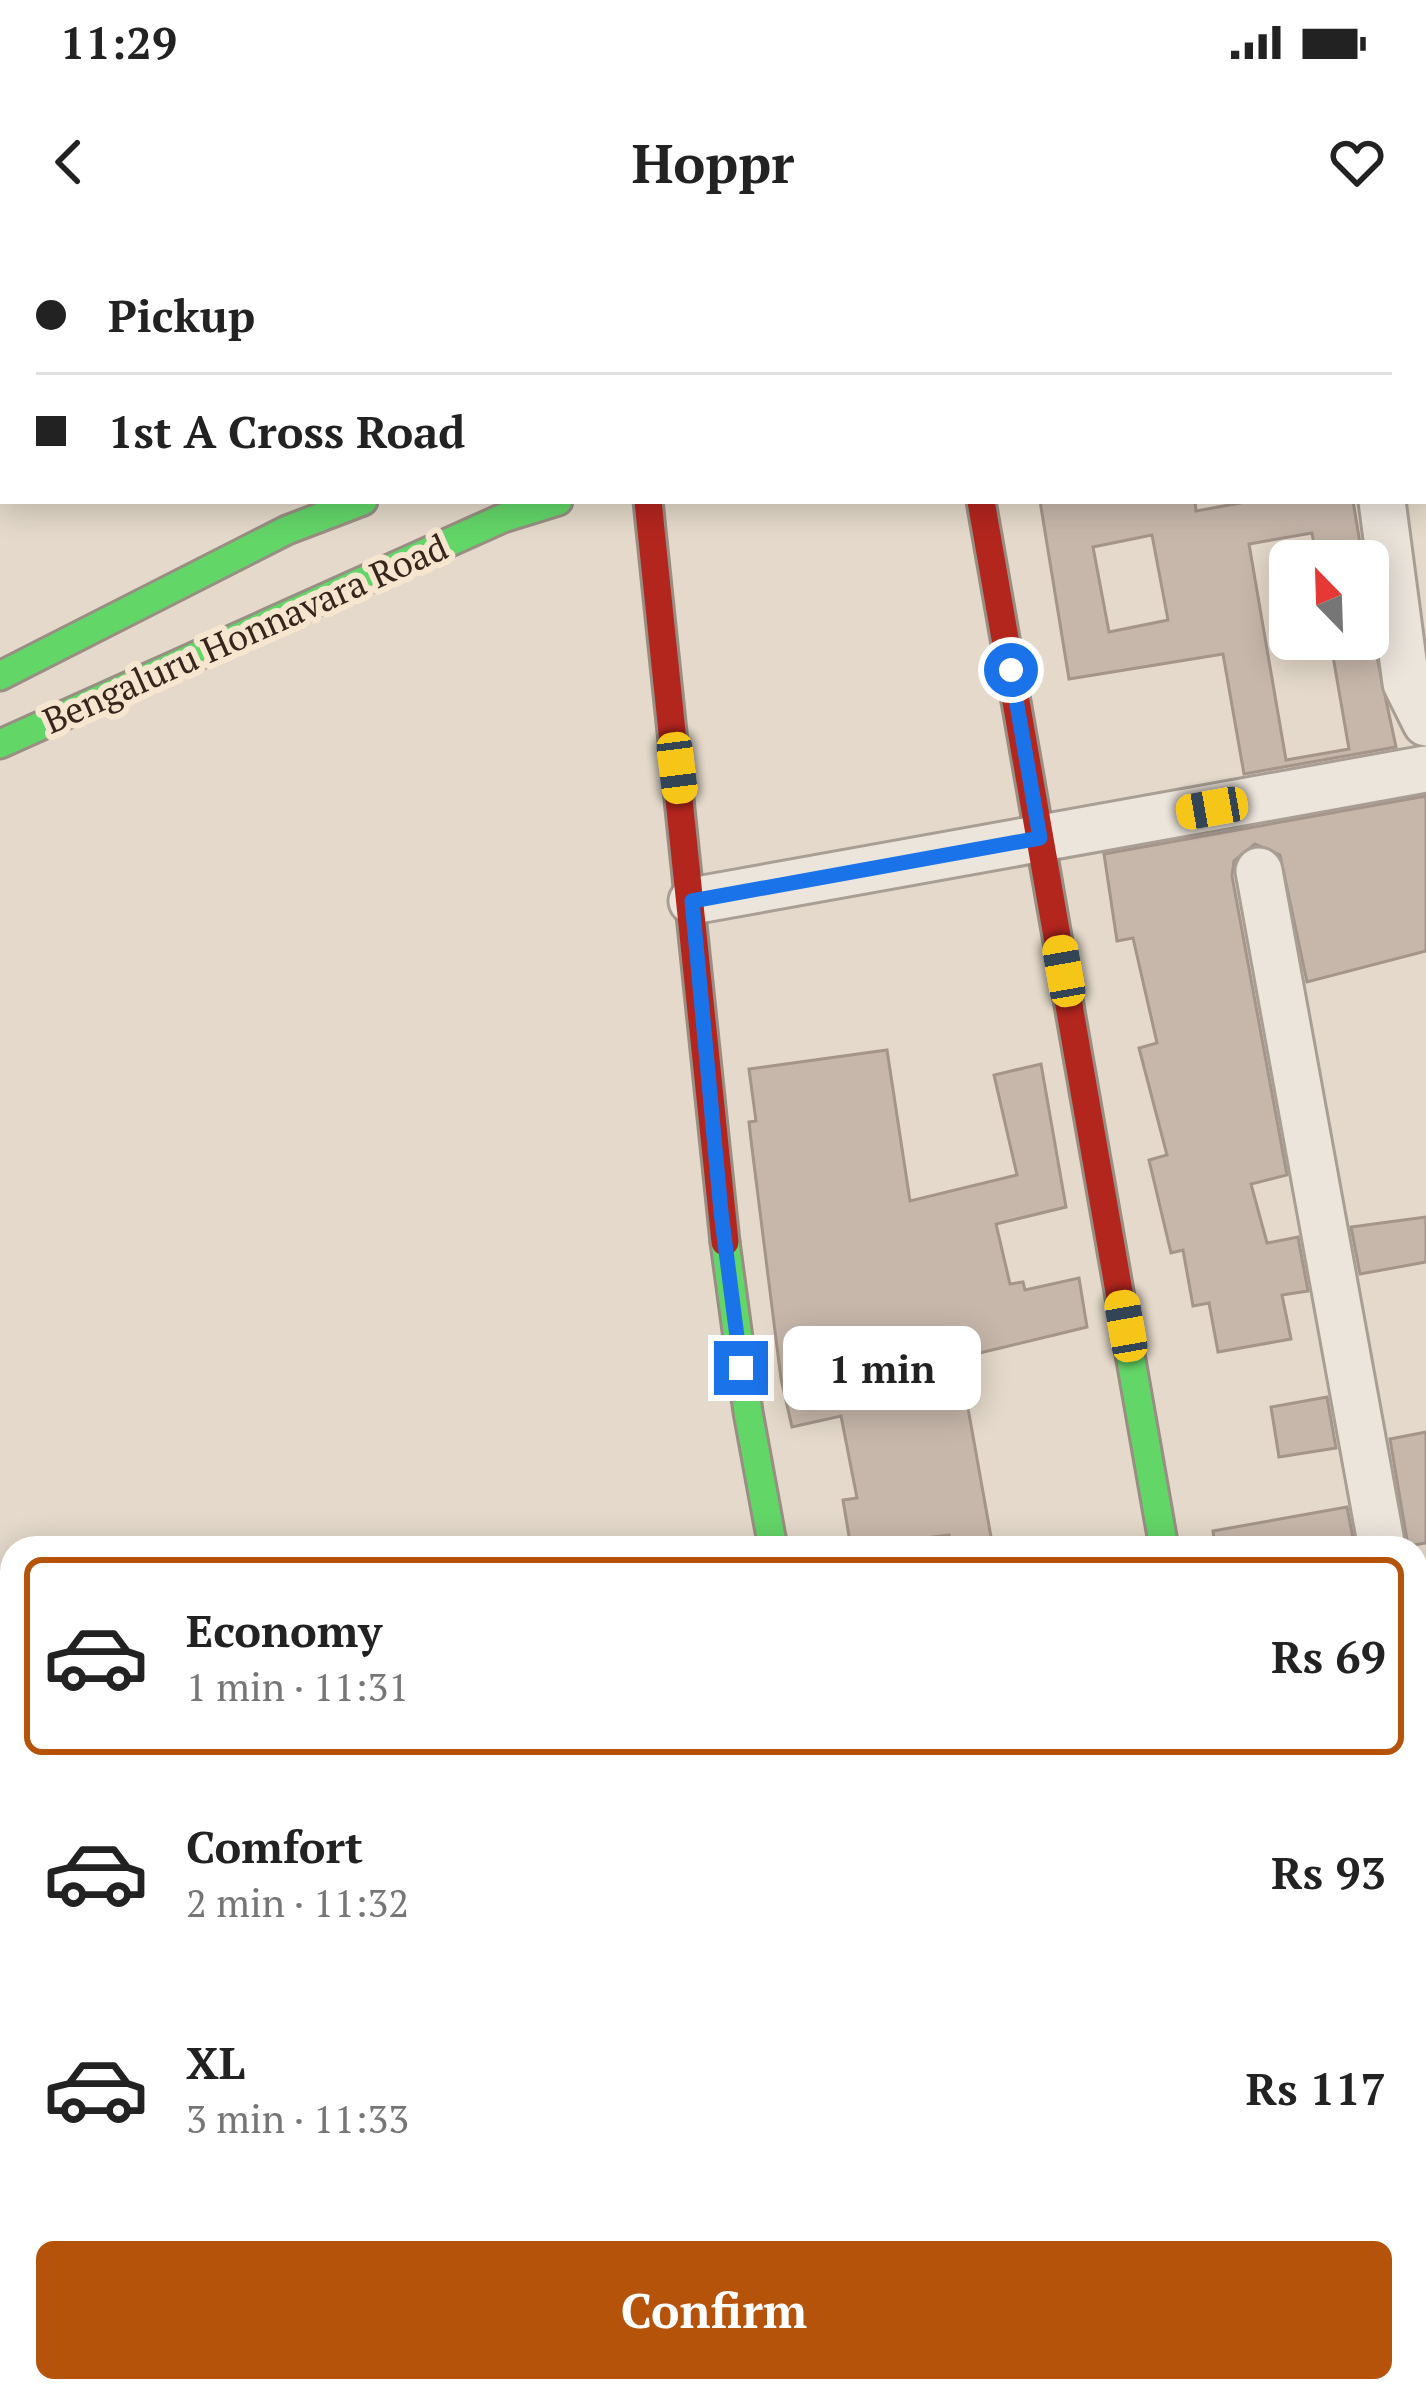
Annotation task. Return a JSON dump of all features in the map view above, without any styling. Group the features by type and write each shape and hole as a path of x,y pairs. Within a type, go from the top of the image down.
{"street":[{"name":"Bengaluru Honnavara Road","path":"0,676 287,530 355,504"},
{"name":"Bengaluru Honnavara Road","path":"0,744 503,518 548,504"},
{"path":"648,504 734,1323 771,1536"},
{"path":"982,504 1162,1536"},
{"path":"1382,504 1406,683 1426,724"},
{"path":"692,901 1426,769"},
{"path":"1259,871 1380,1536"}],"building":[{"path":"1040,504 1195,504 1196,511 1234,504 1354,504 1360,540 1313,540 1312,533 1249,544 1286,760 1349,749 1334,660 1377,660 1396,747 1244,774 1223,654 1069,679","holes":["1152,535 1168,620 1109,632 1093,547"]},
{"path":"1426,796 1426,951 1307,982 1280,855 1255,844 1234,861 1232,876 1287,1175 1251,1184 1267,1243 1298,1237 1308,1291 1282,1295 1291,1339 1218,1352 1209,1303 1193,1306 1183,1250 1171,1253 1149,1160 1167,1155 1139,1048 1157,1043 1133,938 1117,941 1104,854"},
{"path":"887,1050 910,1201 1017,1175 994,1075 1041,1064 1066,1207 996,1224 1010,1284 1023,1282 1025,1290 1079,1278 1087,1327 959,1358 991,1536 849,1536 843,1500 857,1498 841,1416 792,1427 781,1379 749,1122 756,1121 749,1069"},
{"path":"1426,1217 1426,1262 1360,1274 1351,1227"},
{"path":"1327,1397 1336,1448 1279,1457 1271,1407"},
{"path":"1426,1432 1426,1536 1406,1536 1390,1439"},
{"path":"1347,1507 1353,1536 1214,1536 1213,1531"}],"traffic: fast":[{"path":"0,676 287,530 355,504"},
{"path":"0,744 503,518 548,504"},
{"path":"725,1242 771,1536"},
{"path":"1121,1303 1162,1536"}],"traffic: jam":[{"path":"648,504 725,1242"},
{"path":"982,504 1121,1303"}],"route":[{"path":"741,1368 721,1212 692,901 1040,838 1011,670"}]}
